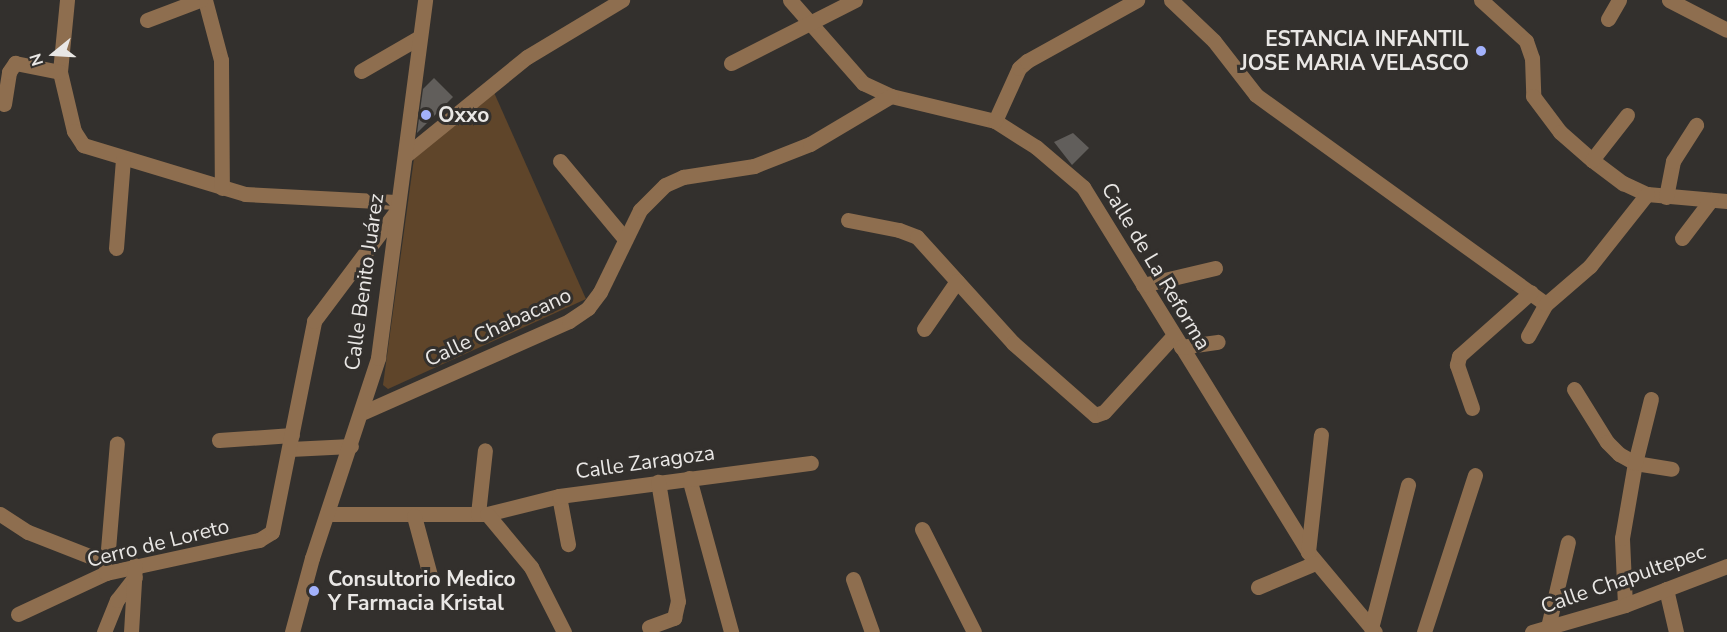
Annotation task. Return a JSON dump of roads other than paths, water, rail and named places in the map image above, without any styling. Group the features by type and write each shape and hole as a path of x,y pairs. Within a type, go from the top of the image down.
{"street":[{"path":"67,0 60,72 78,140 123,159 222,188 280,197 396,208"},
{"path":"147,20 200,0"},
{"path":"205,0 221,60 222,188"},
{"name":"Calle Benito Juárez","path":"292,632 328,514 364,412 378,358 418,38 425,0"},
{"path":"405,156 527,57 622,0"},
{"name":"Calle de La Reforma","path":"790,0 863,83 891,96 995,121 1036,147 1083,187 1312,558 1373,630"},
{"path":"731,63 855,0"},
{"path":"995,121 1019,68 1027,61 1137,0"},
{"path":"1171,0 1214,40 1256,95 1508,279 1532,292 1546,304"},
{"path":"1481,0 1526,41 1532,58 1533,96 1560,132 1592,160 1623,183 1647,194 1727,201"},
{"path":"1608,19 1619,0"},
{"path":"1669,0 1727,30"},
{"path":"361,71 418,38"},
{"path":"4,104 9,72 15,63 60,72"},
{"name":"Calle Chabacano","path":"364,412 569,321 588,308 600,292 640,210 665,185 683,177 754,166 810,144 842,129 891,96"},
{"path":"1592,160 1627,115"},
{"path":"1666,197 1674,161 1696,125"},
{"path":"116,248 123,159"},
{"path":"560,161 625,239"},
{"path":"1528,336 1546,304 1590,266 1647,194"},
{"path":"1682,238 1711,200"},
{"path":"291,442 314,321 396,208"},
{"path":"848,220 910,233 1013,343 1095,415 1104,412 1178,341 1218,342"},
{"path":"1143,285 1215,268"},
{"path":"924,329 957,281"},
{"path":"1472,408 1457,365 1459,356 1532,292"},
{"path":"1574,389 1607,442 1635,463 1672,470"},
{"path":"1625,604 1622,538 1635,463 1651,399"},
{"path":"1258,587 1312,558 1321,435"},
{"path":"219,440 351,446"},
{"name":"Cerro de Loreto","path":"18,614 106,568 135,571 260,540 275,528 291,442"},
{"path":"0,514 28,532 106,568 117,443"},
{"path":"485,450 482,514 531,567 564,632"},
{"name":"Calle Zaragoza","path":"328,514 414,516 482,514 559,496 811,463"},
{"path":"1424,632 1474,475"},
{"path":"689,478 731,632"},
{"path":"649,627 674,618 678,601 658,482"},
{"path":"1373,630 1408,486"},
{"path":"559,496 568,544"},
{"path":"414,516 431,579"},
{"path":"922,529 974,632"},
{"path":"1548,627 1568,542"},
{"name":"Calle Chapultepec","path":"1533,632 1548,627 1569,627 1727,566"},
{"path":"104,632 117,600 135,571"},
{"path":"131,632 135,571"},
{"path":"853,579 872,632"},
{"path":"1666,589 1676,632"}],"place":[{"name":"ESTANCIA INFANTIL JOSE MARIA VELASCO","path":"1481,51"},
{"name":"Oxxo","path":"426,115"},
{"name":"Consultorio Medico Y Farmacia Kristal","path":"314,591"}]}
